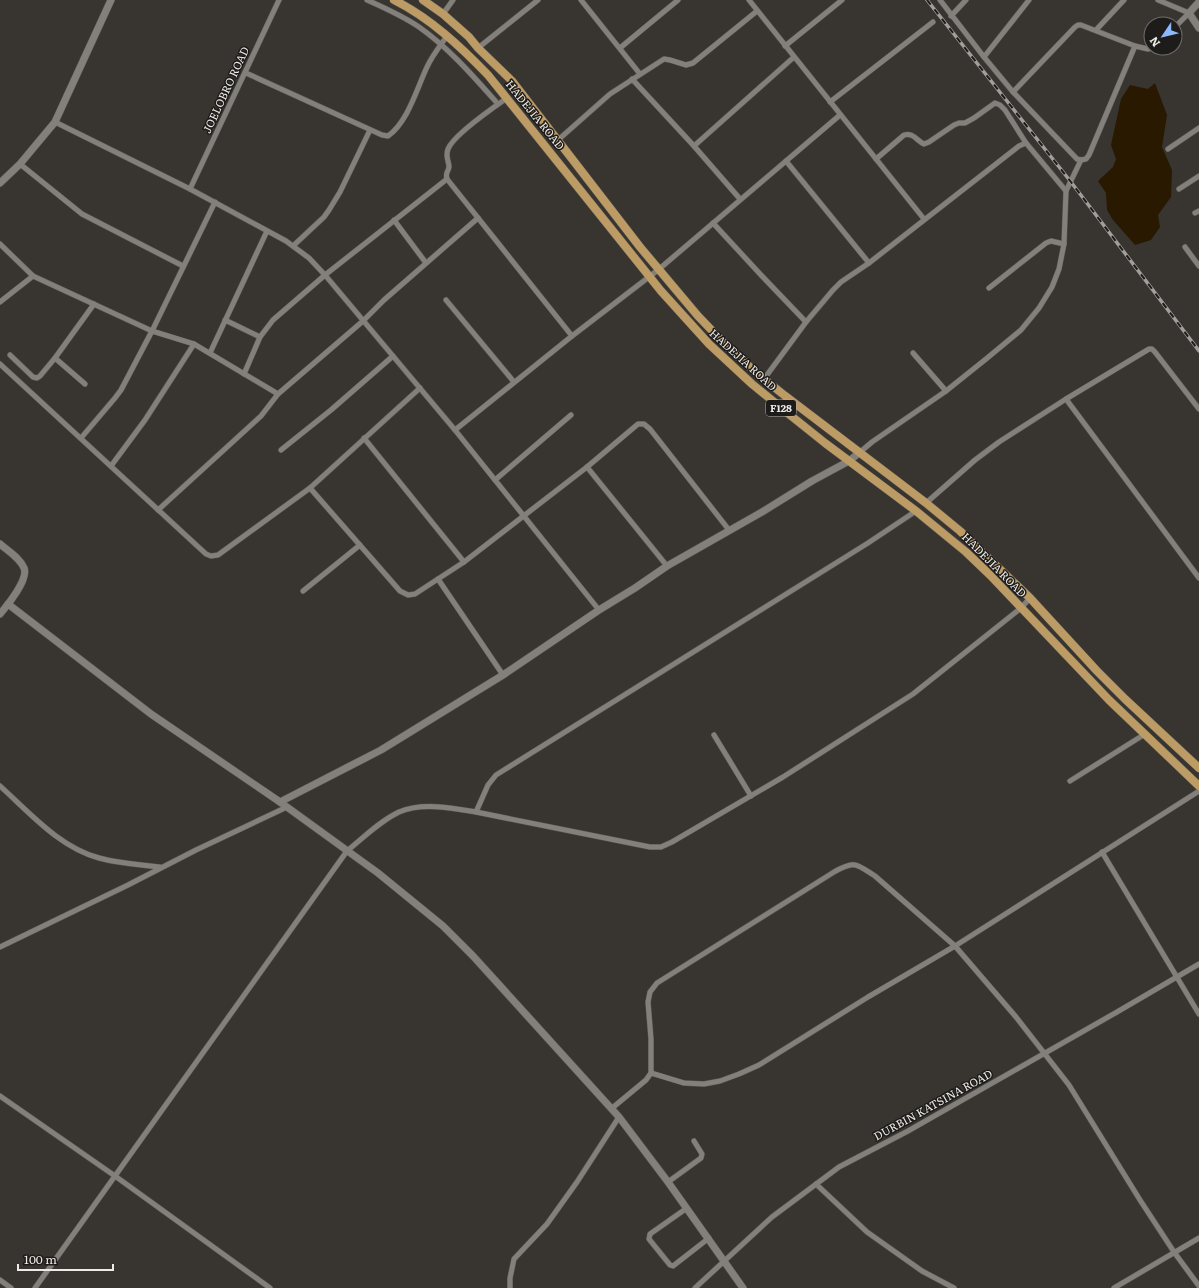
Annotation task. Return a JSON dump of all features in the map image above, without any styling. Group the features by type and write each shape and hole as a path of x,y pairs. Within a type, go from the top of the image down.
{"main road":[{"name":"HADEJIA ROAD","path":"394,0 418,13 473,59 501,90 649,277 709,344 752,384 819,438 916,511 966,552 990,575 1109,700 1199,786"},
{"name":"HADEJIA ROAD","path":"423,0 443,14 469,37 478,48 512,81 658,270 723,342 764,379 926,503 980,549 1030,598 1097,671 1199,768"},
{"path":"501,90 512,81"}],"street":[{"path":"0,183 20,164 55,122 111,0"},
{"name":"JOELOBRO ROAD","path":"190,189 246,73 279,0"},
{"path":"367,0 394,12 419,27 470,74 498,104"},
{"path":"443,14 453,0"},
{"path":"478,48 538,0"},
{"path":"581,0 640,74"},
{"path":"620,48 678,0"},
{"path":"749,0 924,219"},
{"path":"785,46 842,0"},
{"path":"940,0 951,16 1013,92 1077,159 1082,160"},
{"path":"951,16 966,0"},
{"path":"984,57 1028,0"},
{"path":"1096,30 1124,0"},
{"path":"1158,0 1189,13 1199,28"},
{"path":"1183,19 1199,2"},
{"path":"558,140 610,94 632,79 664,59 686,64 693,63 757,11"},
{"path":"830,102 933,22"},
{"path":"1013,92 1078,25 1082,25 1143,48"},
{"path":"246,73 370,130 388,136 401,123 419,88 427,67 447,36"},
{"path":"280,802 381,750 503,675 598,610 635,588 667,566 849,460 872,442 946,391 1021,330 1040,308 1052,287 1059,269 1064,244 1066,191 1082,160 1086,159 1089,155 1135,46"},
{"path":"694,146 794,57"},
{"path":"632,79 694,146 740,199"},
{"path":"507,98 465,131 448,149 447,158 449,167 446,174 447,179 572,336"},
{"path":"876,159 904,135 913,135 924,144 954,126 965,123 974,118 995,103 1000,105 1005,110 1026,143 1066,191"},
{"path":"455,430 572,336 658,270 840,115"},
{"path":"55,122 215,202 293,246 309,258 455,430 598,610"},
{"path":"1168,149 1199,128"},
{"path":"293,246 324,217 329,210 340,192 370,130"},
{"path":"764,379 806,322 841,282 1019,146 1026,143"},
{"path":"786,161 869,262"},
{"path":"20,164 82,214 183,266"},
{"path":"1179,189 1199,176"},
{"path":"244,374 260,337 273,320 325,275 447,179"},
{"path":"81,438 121,390 152,331 215,202"},
{"path":"158,510 261,416 278,394 363,321 384,300 478,218"},
{"path":"394,220 426,263"},
{"path":"713,223 761,276 806,322"},
{"path":"210,353 267,231"},
{"path":"989,288 1046,243 1051,242 1064,244"},
{"path":"0,244 32,276 152,331 194,344 278,394"},
{"path":"1185,247 1199,266"},
{"path":"0,302 32,276"},
{"path":"446,300 514,382"},
{"path":"10,355 33,377 37,378 55,358 94,304"},
{"path":"225,320 260,337"},
{"path":"111,466 145,420 194,344"},
{"path":"926,503 975,460 999,442 1066,399 1149,349 1156,352 1199,410"},
{"path":"913,354 946,391"},
{"path":"282,450 393,356"},
{"path":"55,358 85,384"},
{"path":"0,364 206,554 211,556 218,556 310,488 420,388"},
{"path":"1066,399 1199,578"},
{"path":"495,480 571,415"},
{"path":"310,488 400,591 408,595 415,594 464,562 587,466 638,424 644,424 650,429 729,530"},
{"path":"364,438 464,562"},
{"path":"587,466 667,566"},
{"path":"476,812 488,785 496,775 868,543 916,511"},
{"path":"0,544 20,561 25,570 25,577 0,614"},
{"path":"302,591 360,545"},
{"path":"438,580 503,675"},
{"path":"35,1288 347,851 376,827 400,812 416,807 450,808 650,847 661,846 672,842 783,777 913,694 1021,608 1030,598"},
{"path":"8,604 151,714 280,802 378,873 443,926 482,966 619,1117 709,1238 743,1288"},
{"path":"1070,781 1145,734"},
{"path":"714,735 751,796"},
{"path":"0,786 42,824 74,848 100,858 161,868"},
{"path":"651,1073 684,1083 704,1084 720,1081 759,1065 868,997 955,946 1199,791"},
{"path":"0,947 287,807"},
{"path":"1102,852 1199,1014"},
{"path":"611,1109 646,1080 651,1073 651,1039 648,1002 650,992 657,983 846,866 853,865 875,876 955,946 1016,1017 1069,1085 1140,1200 1174,1252 1199,1286"},
{"name":"DURBIN KATSINA ROAD","path":"695,1288 772,1217 839,1167 908,1131 1199,964"},
{"path":"0,1096 115,1176 270,1288"},
{"path":"510,1288 510,1278 514,1259 547,1224 577,1182 619,1117"},
{"path":"668,1182 701,1158 702,1154 694,1140"},
{"path":"816,1184 868,1232 922,1271 954,1288"},
{"path":"687,1208 650,1234 649,1239 670,1265 673,1266 709,1238"},
{"path":"1114,1288 1199,1238"},
{"path":"0,1280 11,1288"}],"shaded area":[{"path":"1155,83 1167,115 1162,147 1172,170 1171,197 1158,215 1160,227 1151,240 1135,245 1113,220 1107,210 1106,193 1098,181 1113,167 1116,159 1111,145 1121,99 1130,85 1148,89"}],"railway":[{"path":"927,0 1071,182 1199,351"}]}
